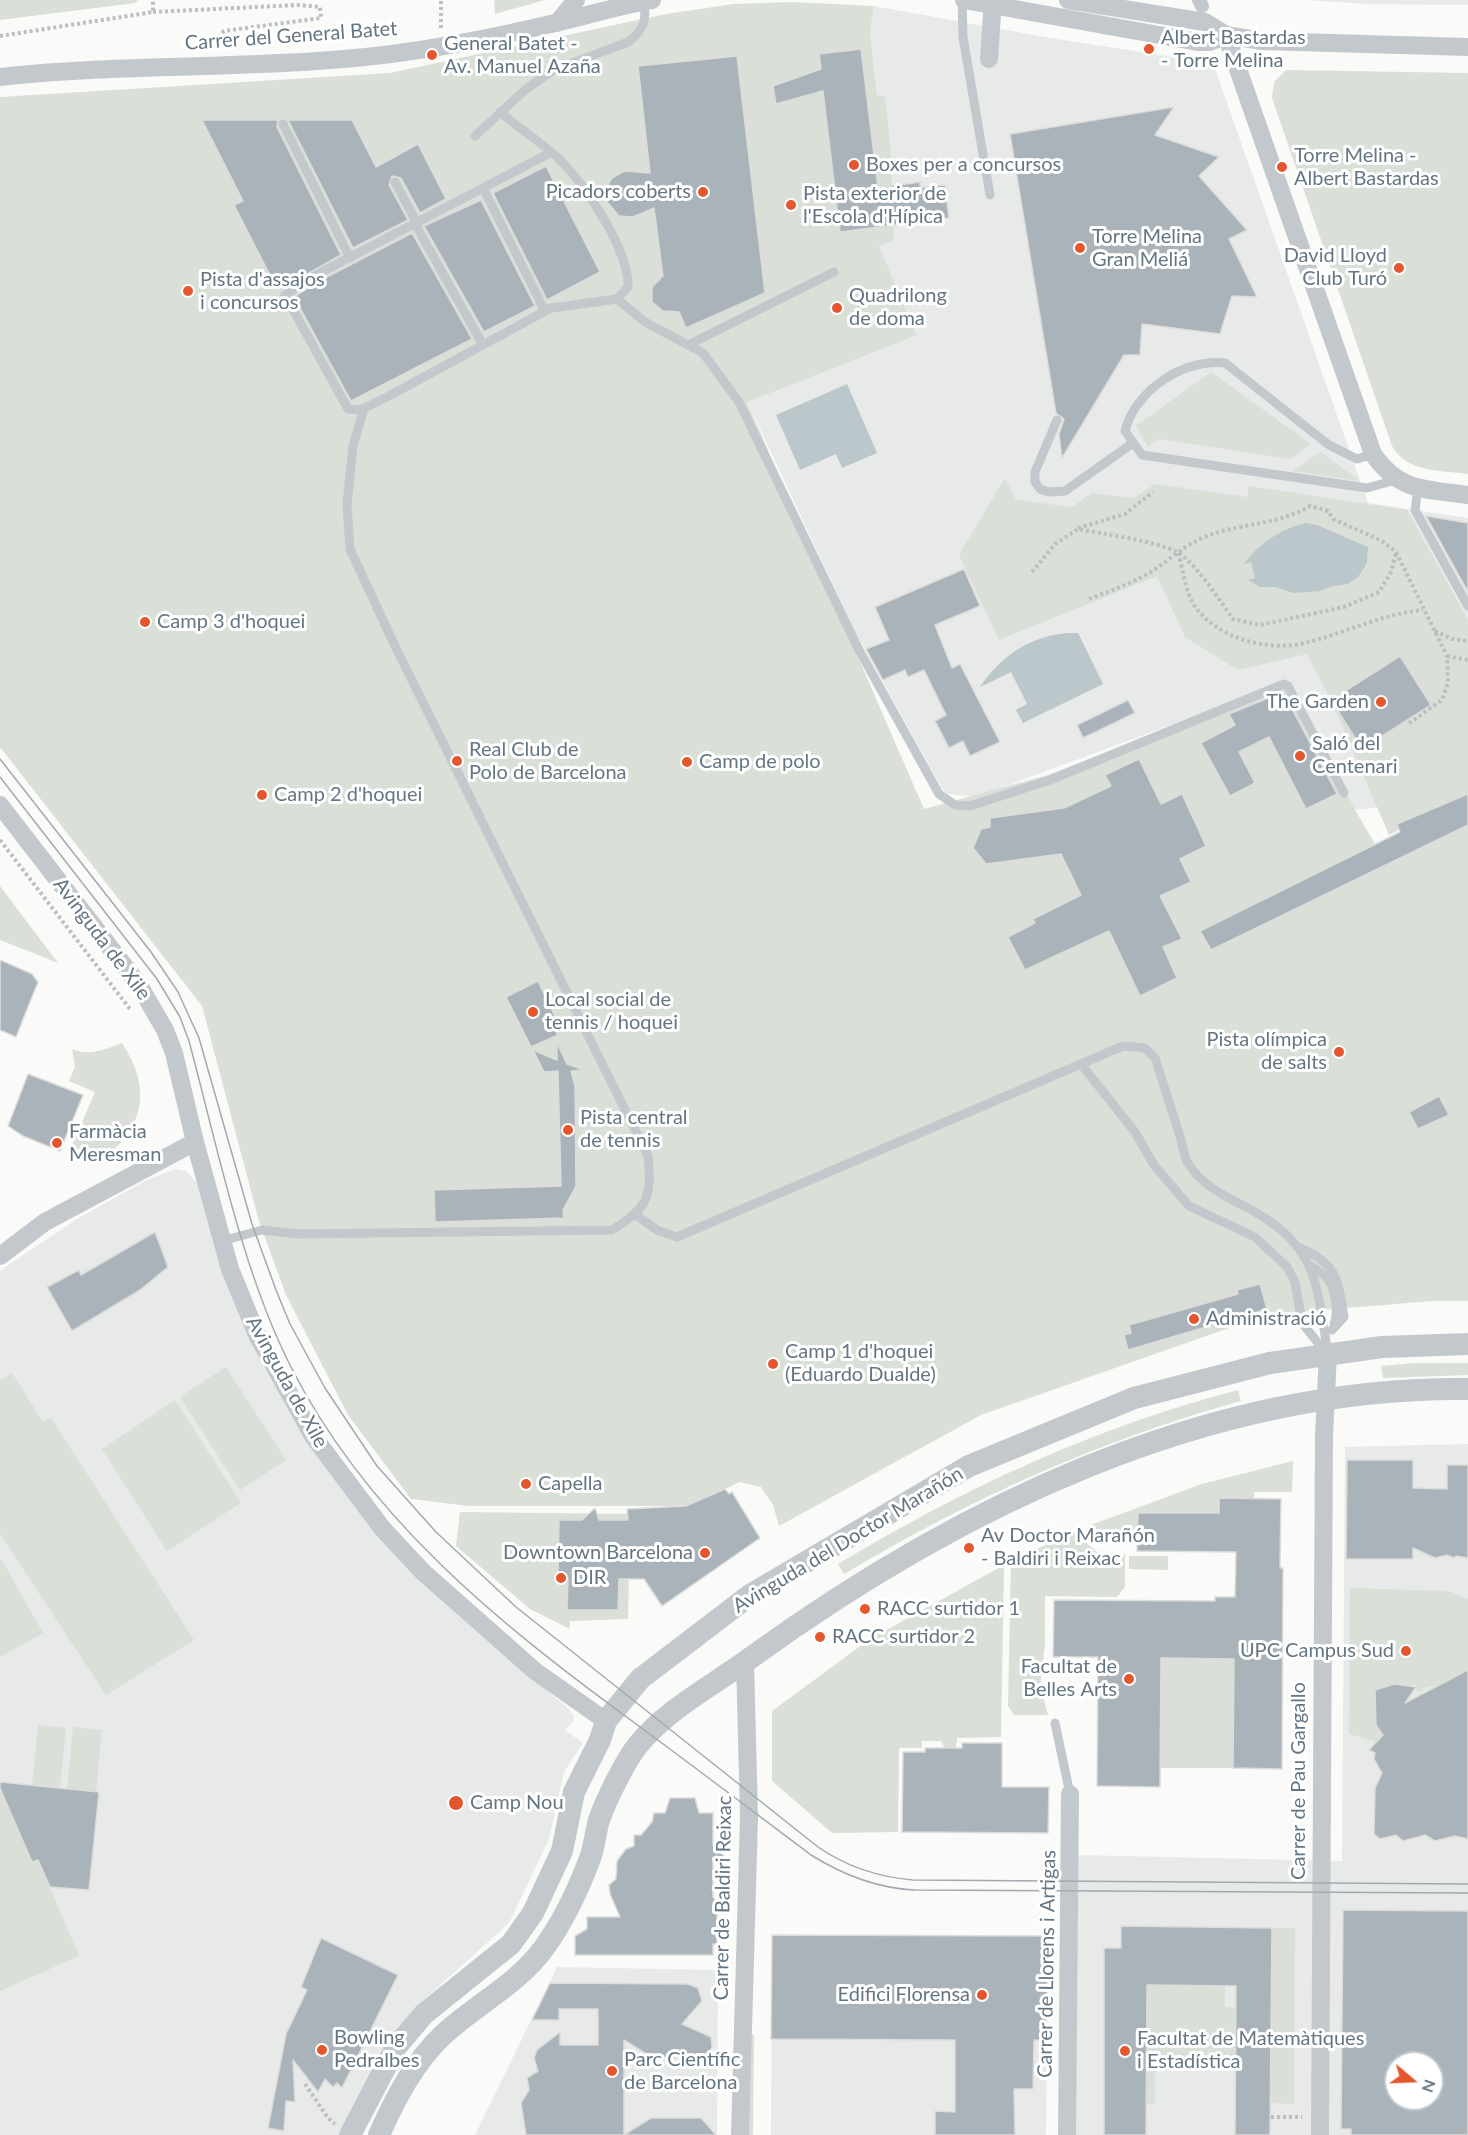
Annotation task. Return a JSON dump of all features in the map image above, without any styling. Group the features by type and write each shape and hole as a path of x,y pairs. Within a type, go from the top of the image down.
{"street":[{"path":"557,23 576,0"},
{"name":"Carrer del General Batet","path":"0,77 119,67 228,66 346,59 434,47 557,23 646,0"},
{"path":"963,0 993,3 1198,42 1210,42 1226,35"},
{"path":"1068,0 1204,22 1226,35 1262,41 1468,47"},
{"path":"989,59 993,3"},
{"path":"1226,35 1373,454 1384,471 1396,480 1418,488 1468,495"},
{"name":"Avinguda de Xile","path":"0,805 139,985 154,1008 174,1053 195,1142 230,1269 258,1337 313,1436 382,1528 423,1572 535,1671 639,1744"},
{"path":"0,1256 45,1222 195,1142"},
{"name":"Avinguda del Doctor Marañón","path":"345,2131 387,2061 408,2032 424,2014 511,1944 521,1932 562,1851 574,1792 600,1740 606,1720 640,1679 750,1595 969,1466 1134,1398 1327,1349 1468,1344"},
{"name":"Carrer de Pau Gargallo","path":"1320,2135 1327,1349"},
{"path":"379,2135 393,2104 429,2049 531,1964 546,1946 590,1860 604,1805 639,1744 660,1722 799,1622 879,1570 1015,1496 1133,1449 1269,1408 1375,1392 1468,1389"},
{"name":"Carrer de Baldiri Reixac","path":"740,2135 749,1817 745,1662"},
{"name":"Carrer de Llorens i Artigas","path":"1067,2135 1070,1794"}],"lane":[{"path":"475,136 500,112 552,71 628,42 638,35 644,25 646,0"},
{"path":"963,0 963,37 990,195"},
{"path":"500,112 562,162 594,204 621,248 628,276 628,286 617,299 545,311 364,408 348,409 285,295 350,258 550,153"},
{"path":"283,124 350,258"},
{"path":"395,182 483,345"},
{"path":"483,188 545,311"},
{"path":"688,345 834,272"},
{"path":"617,299 645,322 703,353 739,402 860,650 939,794 945,799 955,805 970,806 1050,780 1284,684 1288,686 1344,793"},
{"path":"1373,454 1357,459 1329,445 1225,363 1211,362 1189,368 1167,379 1142,398 1129,416 1125,431 1142,455 1367,488 1396,480"},
{"path":"222,1241 262,1230 299,1234 612,1230 636,1215 651,1187 648,1156 394,644 350,549 347,504 353,446 364,408"},
{"path":"1057,420 1035,472 1035,483 1040,489 1049,492 1065,491 1133,443"},
{"path":"1418,488 1415,510 1468,606"},
{"path":"636,1215 657,1230 677,1237 1123,1046 1144,1048 1155,1058 1188,1162 1201,1178 1220,1194 1273,1224 1300,1248 1311,1266 1327,1349"},
{"path":"1081,1064 1135,1132 1154,1165 1189,1206 1255,1238 1287,1267 1294,1282 1302,1323 1327,1349"},
{"path":"1300,1248 1316,1255 1337,1277 1344,1317 1332,1330"},
{"path":"1311,1266 1327,1278 1333,1291 1337,1317 1327,1349"},
{"path":"1055,1723 1070,1794"}],"path":[{"path":"153,0 153,12"},
{"path":"441,0 441,28"},
{"path":"0,36 153,12 297,5 320,7 321,18 224,31 216,40"},
{"path":"1032,572 1055,544 1078,529 1125,514 1153,492"},
{"path":"1089,599 1141,577 1206,536 1293,516 1310,506 1328,511 1333,519 1382,541 1396,552 1447,656 1448,683 1443,700 1408,724"},
{"path":"1078,529 1178,552 1202,577 1233,619 1260,625 1344,608 1379,592 1391,572 1396,552"},
{"path":"1178,552 1193,603 1208,621 1233,636 1263,644 1303,644 1346,628 1423,609"},
{"path":"1434,631 1452,639 1468,641"},
{"path":"1447,656 1468,660"},
{"path":"305,2084 328,2118 345,2131"},
{"path":"1270,2117 1302,2117"}],"shaded area":[{"path":"0,0 138,0 135,3 0,20"},
{"path":"494,0 545,0 495,14"},
{"path":"1306,0 1468,0 1468,5 1366,4"},
{"name":"Real Club de Polo de Barcelona","path":"792,2 874,6 870,32 877,95 885,97 890,142 894,240 879,246 917,335 747,402 924,809 1048,775 1290,681 1354,808 1375,844 1468,797 1468,1301 1433,1301 1309,1311 1229,1328 981,1415 779,1526 773,1505 761,1487 740,1482 687,1506 468,1506 411,1499 348,1415 286,1295 259,1221 202,1006 0,747 0,97 390,73 666,14 734,4"},
{"path":"874,6 1050,38 1213,63 1368,503 1468,518 1468,794 1454,800 1353,810 1290,681 976,797 947,794 940,785 854,630 747,401 917,334 879,246 877,96 870,32"},
{"name":"David Lloyd Club Turó","path":"1286,70 1468,73 1468,474 1436,471 1416,466 1398,455 1392,446 1272,98 1274,82"},
{"path":"1211,372 1311,444 1290,459 1159,439 1148,447 1136,426"},
{"path":"847,384 877,453 842,468 836,454 800,470 776,415"},
{"path":"1320,452 1360,481 1293,471"},
{"path":"1005,478 1016,500 1072,507 1092,493 1134,498 1155,484 1247,497 1249,486 1407,510 1468,620 1468,793 1389,835 1331,700 1307,654 1238,670 1185,637 1157,576 999,640 959,555"},
{"path":"1306,523 1317,525 1368,547 1367,563 1358,577 1348,584 1320,591 1294,593 1275,587 1260,587 1248,580 1255,578 1251,562 1244,564 1256,550 1280,533"},
{"path":"1078,633 1103,684 1023,723 1016,710 1027,704 1011,672 980,687 998,665 1018,649 1042,638"},
{"path":"0,886 58,963 0,940"},
{"path":"122,1043 138,1078 139,1110 124,1138 112,1152 96,1164 70,1150 95,1092 69,1081 75,1067 72,1049 91,1052"},
{"path":"175,1169 186,1171 197,1183 239,1311 264,1367 309,1446 412,1571 468,1624 568,1708 574,1716 573,1722 565,1730 583,1743 564,1772 549,1839 509,1923 418,2005 342,2135 0,2135 0,1271 75,1220 145,1181"},
{"path":"1414,1363 1468,1363 1468,1375 1383,1378 1381,1366"},
{"path":"226,1367 286,1460 240,1490 180,1397"},
{"path":"12,1373 43,1422 51,1418 194,1640 106,1695 0,1534 0,1380"},
{"path":"1238,1390 1241,1401 1137,1434 1037,1474 939,1521 844,1574 838,1564 934,1510 1032,1462 1133,1422"},
{"path":"175,1400 241,1503 167,1551 102,1449"},
{"name":"UPC Campus Sud","path":"1468,1444 1468,2135 1074,2135 1078,1855 1342,1861 1345,1447"},
{"path":"1293,1461 1292,1492 1254,1492 1254,1500 1218,1500 1218,1519 1155,1534 1119,1539 1095,1536 1088,1526 1202,1484"},
{"name":"DIR","path":"460,1512 630,1514 628,1619 570,1621 570,1629 530,1609 456,1546"},
{"path":"1074,1532 1098,1553 1125,1555 1125,1587 1117,1597 1045,1596 1045,1644 1040,1685 1048,1715 1014,1715 1008,1706 1011,1561"},
{"path":"1129,1556 1168,1556 1168,1570 1129,1569"},
{"path":"0,1557 43,1633 0,1657"},
{"path":"1004,1565 1001,1737 957,1738 956,1749 945,1749 941,1741 922,1741 922,1748 899,1748 898,1832 832,1833 772,1781 772,1711 870,1639"},
{"path":"1350,1588 1449,1591 1468,1599 1468,1689 1439,1685 1424,1688 1421,1692 1415,1690 1416,1685 1378,1689 1375,1692 1376,1724 1385,1732 1382,1739 1376,1742 1349,1734"},
{"path":"1161,1658 1234,1659 1233,1768 1160,1768"},
{"path":"38,1725 66,1728 60,1788 32,1785"},
{"path":"73,1727 102,1730 96,1792 67,1789"},
{"path":"0,1788 32,1862 38,1860 79,1956 0,1991"},
{"path":"1272,1928 1295,1928 1294,2104 1271,2103"},
{"path":"772,1935 1048,1936 1046,2135 771,2135"},
{"name":"Parc Científic de Barcelona","path":"557,1967 718,1970 717,2135 475,2135"},
{"path":"1142,1985 1225,1986 1225,2007 1237,2008 1236,2067 1155,2068 1155,2104 1143,2104"},
{"path":"741,2032 754,2035 753,2135 742,2135"}],"building":[{"name":"Boxes per a concursos","path":"861,49 878,188 920,182 920,188 945,185 949,218 840,232 823,91 776,104 773,86 821,69 819,54"},
{"name":"Picadors coberts","path":"737,56 765,293 686,328 679,312 663,311 652,302 652,287 663,276 654,208 633,217 619,216 607,202 607,187 612,178 624,171 650,173 638,66"},
{"path":"1174,107 1155,135 1219,157 1199,176 1247,230 1229,239 1257,297 1232,296 1220,334 1142,324 1140,355 1124,355 1062,458 1059,434 1064,419 1056,413 1010,134"},
{"path":"202,120 278,120 277,127 341,255 286,286 283,278 274,283 234,205 243,201"},
{"path":"288,120 352,120 376,167 418,144 446,199 420,213 401,178 392,176 389,185 408,220 353,248"},
{"path":"546,166 600,272 547,300 493,193"},
{"path":"481,200 535,306 484,332 424,226"},
{"path":"412,233 472,339 351,401 294,297 319,281"},
{"path":"1426,516 1468,523 1468,592"},
{"path":"964,569 980,606 935,625 952,668 960,664 1000,742 970,756 963,741 949,748 935,721 946,715 924,670 908,677 905,670 883,680 866,649 889,640 875,607"},
{"name":"The Garden","path":"1400,656 1431,705 1362,749 1331,700"},
{"path":"1283,692 1337,794 1306,809 1269,737 1239,752 1255,783 1230,796 1201,743 1235,725 1229,714"},
{"path":"1128,700 1135,713 1083,738 1077,725"},
{"path":"1139,759 1161,804 1182,794 1206,846 1180,859 1191,882 1160,896 1182,939 1163,947 1177,978 1140,996 1109,931 1025,970 1008,937 1035,923 1033,919 1081,895 1061,854 986,864 973,848 981,829 990,827 990,818 1064,808 1111,786 1105,775"},
{"path":"1468,794 1468,825 1211,950 1200,931 1400,832 1397,824"},
{"path":"0,960 32,974 38,982 16,1037 0,1030"},
{"name":"Local social de tennis / hoquei","path":"538,981 560,1027 555,1030 558,1035 531,1047 506,997"},
{"path":"557,1043 567,1064 584,1070 571,1071 575,1086 576,1186 563,1210 564,1218 435,1222 434,1190 561,1186 558,1071 544,1072 533,1050 557,1060"},
{"path":"28,1074 83,1095 60,1151 23,1136 8,1126"},
{"path":"1439,1096 1449,1115 1418,1129 1409,1112"},
{"path":"155,1232 168,1267 140,1290 72,1331 47,1287 79,1270 81,1275"},
{"name":"Administració","path":"1260,1284 1267,1309 1128,1350 1124,1335 1131,1333 1129,1325 1238,1294 1237,1290"},
{"path":"1347,1460 1413,1460 1413,1488 1447,1489 1447,1465 1468,1465 1468,1558 1456,1556 1454,1558 1447,1555 1435,1558 1413,1548 1413,1559 1346,1559"},
{"path":"725,1489 729,1494 732,1492 760,1538 662,1606 644,1579 619,1579 618,1610 567,1610 568,1578 558,1578 559,1520 582,1520 595,1508 599,1520 628,1520 627,1509 686,1506"},
{"name":"Facultat de Belles Arts","path":"1219,1498 1281,1499 1282,1769 1233,1768 1234,1659 1161,1658 1160,1787 1097,1786 1098,1657 1053,1657 1054,1600 1215,1601 1215,1597 1235,1597 1236,1552 1137,1551 1138,1513 1219,1513"},
{"path":"1468,1670 1468,1839 1455,1836 1435,1841 1425,1835 1403,1841 1396,1835 1380,1839 1374,1834 1375,1788 1382,1773 1374,1759 1375,1753 1369,1750 1383,1735 1376,1725 1375,1690 1394,1684 1416,1687 1405,1703"},
{"path":"962,1743 1002,1743 1002,1787 1049,1787 1048,1833 902,1832 903,1752 925,1752 925,1748 962,1748"},
{"path":"0,1782 99,1792 89,1890 50,1887 38,1860 32,1862 0,1788"},
{"path":"670,1798 695,1798 699,1813 713,1813 713,1845 726,1858 713,1857 713,1897 717,1902 717,1944 713,1944 713,1955 575,1955 575,1936 587,1929 587,1917 620,1917 610,1894 609,1885 616,1879 617,1861 626,1849 634,1846 634,1835 641,1835 652,1822 654,1813 665,1813"},
{"path":"1343,1910 1468,1911 1468,2135 1351,2135 1351,2129 1341,2129"},
{"name":"Facultat de Matemàtiques i Estadística","path":"1121,1926 1272,1928 1270,2135 1235,2135 1236,1986 1147,1985 1146,2135 1104,2135 1104,1948 1121,1948"},
{"name":"Edifici Florensa","path":"772,1935 1048,1936 1046,2041 1034,2040 1033,2089 1014,2089 1015,2135 935,2135 935,2111 955,2112 955,2040 771,2039"},
{"name":"Bowling Pedralbes","path":"321,1938 398,1975 342,2088 337,2083 333,2087 325,2079 318,2092 293,2060 295,2102 286,2101 284,2131 268,2128 286,2034 307,1990 301,1987"},
{"path":"550,1983 688,1984 698,1988 702,2001 682,2024 711,2037 712,2047 708,2054 700,2057 653,2058 624,2040 624,2135 526,2135 521,2103 529,2090 527,2078 538,2071 534,2058 537,2050 560,2032 560,2045 598,2045 598,2009 559,2009 559,2020 532,2020"},
{"path":"651,2118 701,2118 716,2135 624,2135"}],"tram line":[{"path":"0,759 151,952 178,992 199,1038 252,1224 290,1324 325,1388 377,1466 436,1532 516,1607 818,1847 863,1870 913,1880 1468,1884"},
{"path":"0,777 157,979 180,1017 189,1041 232,1207 258,1290 291,1367 322,1421 358,1472 397,1519 440,1564 485,1605 582,1684 811,1855 835,1869 873,1883 914,1890 1468,1893"}],"place":[{"name":"Albert Bastardas - Torre Melina","path":"1149,49"},
{"name":"General Batet - Av. Manuel Azaña","path":"432,55"},
{"name":"Boxes per a concursos","path":"854,165"},
{"name":"Torre Melina - Albert Bastardas","path":"1282,167"},
{"name":"Picadors coberts","path":"703,192"},
{"name":"Pista exterior de l'Escola d'Hípica","path":"791,205"},
{"name":"Torre Melina Gran Meliá","path":"1080,248"},
{"name":"David Lloyd Club Turó","path":"1399,268"},
{"name":"Pista d'assajos i concursos","path":"188,291"},
{"name":"Quadrilong de doma","path":"837,308"},
{"name":"Camp 3 d'hoquei","path":"145,622"},
{"name":"The Garden","path":"1381,702"},
{"name":"Saló del Centenari","path":"1300,756"},
{"name":"Real Club de Polo de Barcelona","path":"457,761"},
{"name":"Camp de polo","path":"687,762"},
{"name":"Camp 2 d'hoquei","path":"262,795"},
{"name":"Local social de tennis / hoquei","path":"533,1012"},
{"name":"Pista olímpica de salts","path":"1339,1052"},
{"name":"Pista central de tennis","path":"568,1130"},
{"name":"Farmàcia Meresman","path":"57,1143"},
{"name":"Administració","path":"1194,1319"},
{"name":"Camp 1 d'hoquei (Eduardo Dualde)","path":"773,1364"},
{"name":"Capella","path":"526,1484"},
{"name":"Av Doctor Marañón - Baldiri i Reixac","path":"969,1548"},
{"name":"Downtown Barcelona","path":"705,1553"},
{"name":"DIR","path":"561,1578"},
{"name":"RACC surtidor 1","path":"865,1609"},
{"name":"RACC surtidor 2","path":"820,1637"},
{"name":"UPC Campus Sud","path":"1406,1651"},
{"name":"Facultat de Belles Arts","path":"1129,1679"},
{"name":"Camp Nou","path":"456,1803"},
{"name":"Edifici Florensa","path":"982,1995"},
{"name":"Bowling Pedralbes","path":"322,2050"},
{"name":"Facultat de Matemàtiques i Estadística","path":"1125,2051"},
{"name":"Parc Científic de Barcelona","path":"612,2071"}]}
